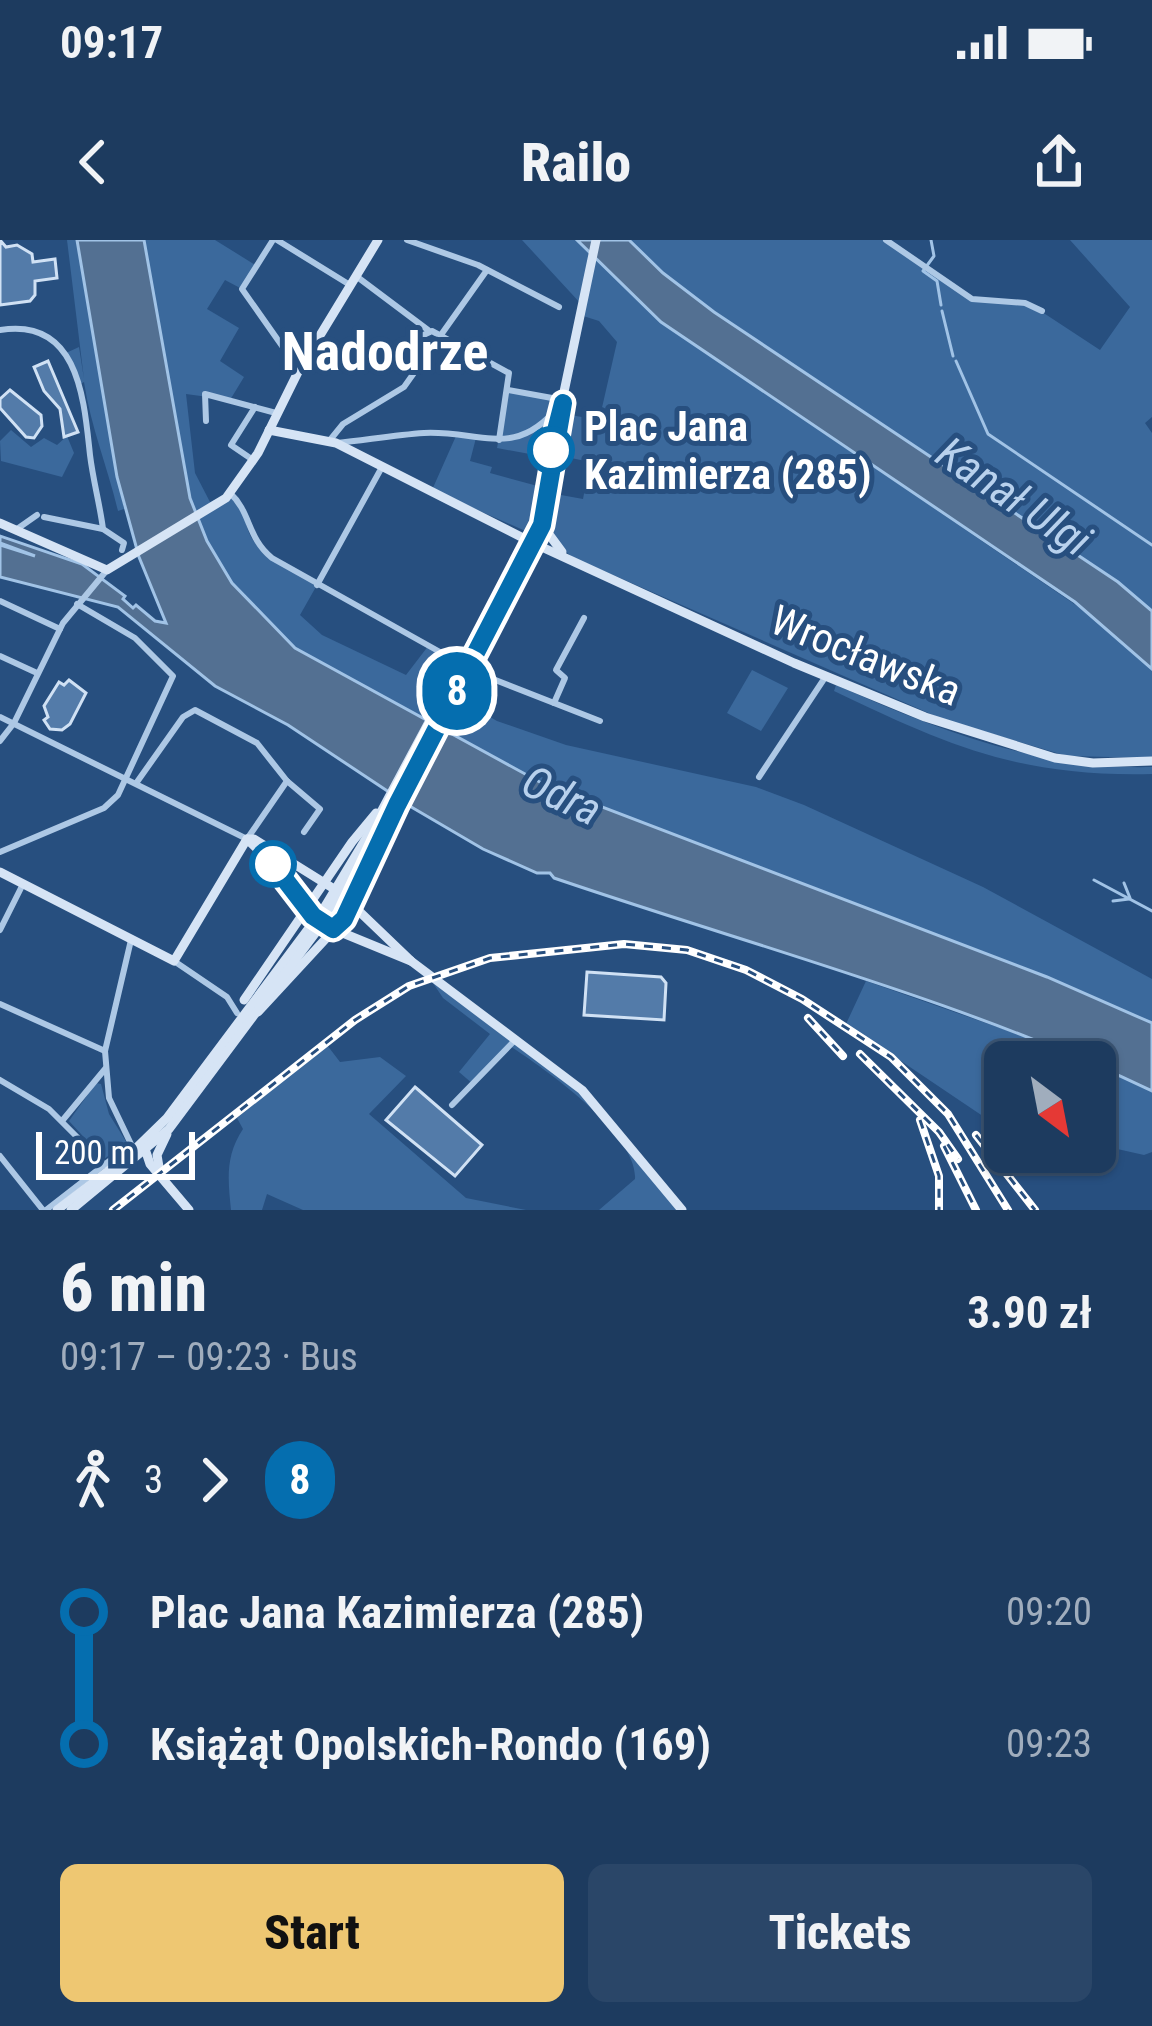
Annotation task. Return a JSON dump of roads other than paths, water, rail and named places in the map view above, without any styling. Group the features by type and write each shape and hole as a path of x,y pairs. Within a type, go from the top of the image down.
{"main road":[{"path":"0,524 104,573 128,552 215,506 253,460 298,370 378,240"},
{"path":"465,666 519,572 532,538 596,240"},
{"path":"560,400 547,508 548,533 563,555"},
{"name":"Wrocławska","path":"268,430 333,442 563,555 826,676 950,727 1055,758 1093,763 1152,761"},
{"path":"71,1210 147,1157 236,1028 333,929 351,904 390,808 547,508"},
{"name":"Wrocławska","path":"493,519 532,538"},
{"path":"506,527 515,540 518,560"},
{"path":"519,572 535,555 563,555"},
{"path":"57,1210 152,1134 268,986 383,825 390,808"},
{"path":"236,1028 237,1013 249,991 359,832 390,808"},
{"path":"248,839 326,883 411,961 590,1096 682,1210"},
{"path":"248,839 283,874 308,909 333,929 411,961"},
{"path":"0,872 174,961 248,839"},
{"path":"160,1173 157,1155 169,1129"},
{"path":"147,1157 152,1134"},
{"path":"147,1157 189,1210"}],"street":[{"path":"298,370 242,289 275,240 509,373 499,440"},
{"path":"407,240 487,270 559,307"},
{"path":"886,240 972,299 1025,303 1042,311"},
{"path":"487,270 404,387 339,427 333,442 426,433 499,440 543,424 560,400 508,390"},
{"path":"0,330 22,329 41,335 69,358 82,390 103,530"},
{"path":"415,339 428,330"},
{"path":"206,421 205,394 276,413"},
{"path":"253,460 231,445 255,407"},
{"path":"543,424 556,428"},
{"path":"317,584 382,466"},
{"path":"230,493 244,506 248,530 258,546 317,584 465,666 600,721"},
{"path":"17,529 41,516 103,530 124,543 128,552"},
{"path":"0,741 14,723 60,629 104,573"},
{"path":"0,602 60,629"},
{"path":"0,852 104,808 118,796 173,676 135,638 77,604"},
{"path":"554,704 565,678 556,670 584,618"},
{"path":"0,656 37,673"},
{"path":"759,777 826,676"},
{"path":"136,784 183,717 195,710 257,742 287,781 320,809 304,832"},
{"path":"0,717 248,839 287,781"},
{"path":"0,930 24,883"},
{"path":"0,1156 45,1210 130,1146 112,1110 105,1051 132,937"},
{"path":"174,961 227,997 237,1013"},
{"path":"227,997 249,991"},
{"path":"0,1004 105,1051"},
{"path":"452,1105 516,1038"},
{"path":"62,1120 106,1069"},
{"path":"0,1080 32,1096 62,1120 105,1166"}],"water":[{"name":"Odra","path":"77,240 144,240 190,498 207,541 232,583 295,648 547,786 1047,977 1152,1023 1152,1091 1116,1075 1116,1041 1036,1041 857,976 550,873 537,873 483,849 288,725 215,686 118,607 0,577 0,545 35,556 0,543 0,536 82,564 125,596 133,608 136,605 155,621 166,623 139,557 117,477"},
{"path":"577,240 629,240 714,312 1118,582 1152,611 1152,669 1075,602 661,322"}],"waterway":[{"path":"931,240 934,256 923,271 937,281 941,305"},
{"path":"942,311 953,356"},
{"name":"Kanał Ulgi","path":"956,361 988,434 1152,545"},
{"path":"1094,880 1152,911"},
{"path":"1124,883 1130,898"},
{"path":"1113,901 1129,899"}],"railway":[{"path":"113,1210 355,1020 409,986 490,958 624,944 687,950 746,970 802,999 891,1057 948,1114 1008,1210"},
{"path":"808,1018 843,1056"},
{"path":"860,1054 939,1132 958,1159"},
{"path":"920,1120 939,1176 939,1210"},
{"path":"976,1135 1035,1210"},
{"path":"944,1146 976,1210"}],"place":[{"name":"Plac Jana Kazimierza (285)","path":"551,450"}],"district":[{"name":"Nadodrze","path":"385,351"}]}
